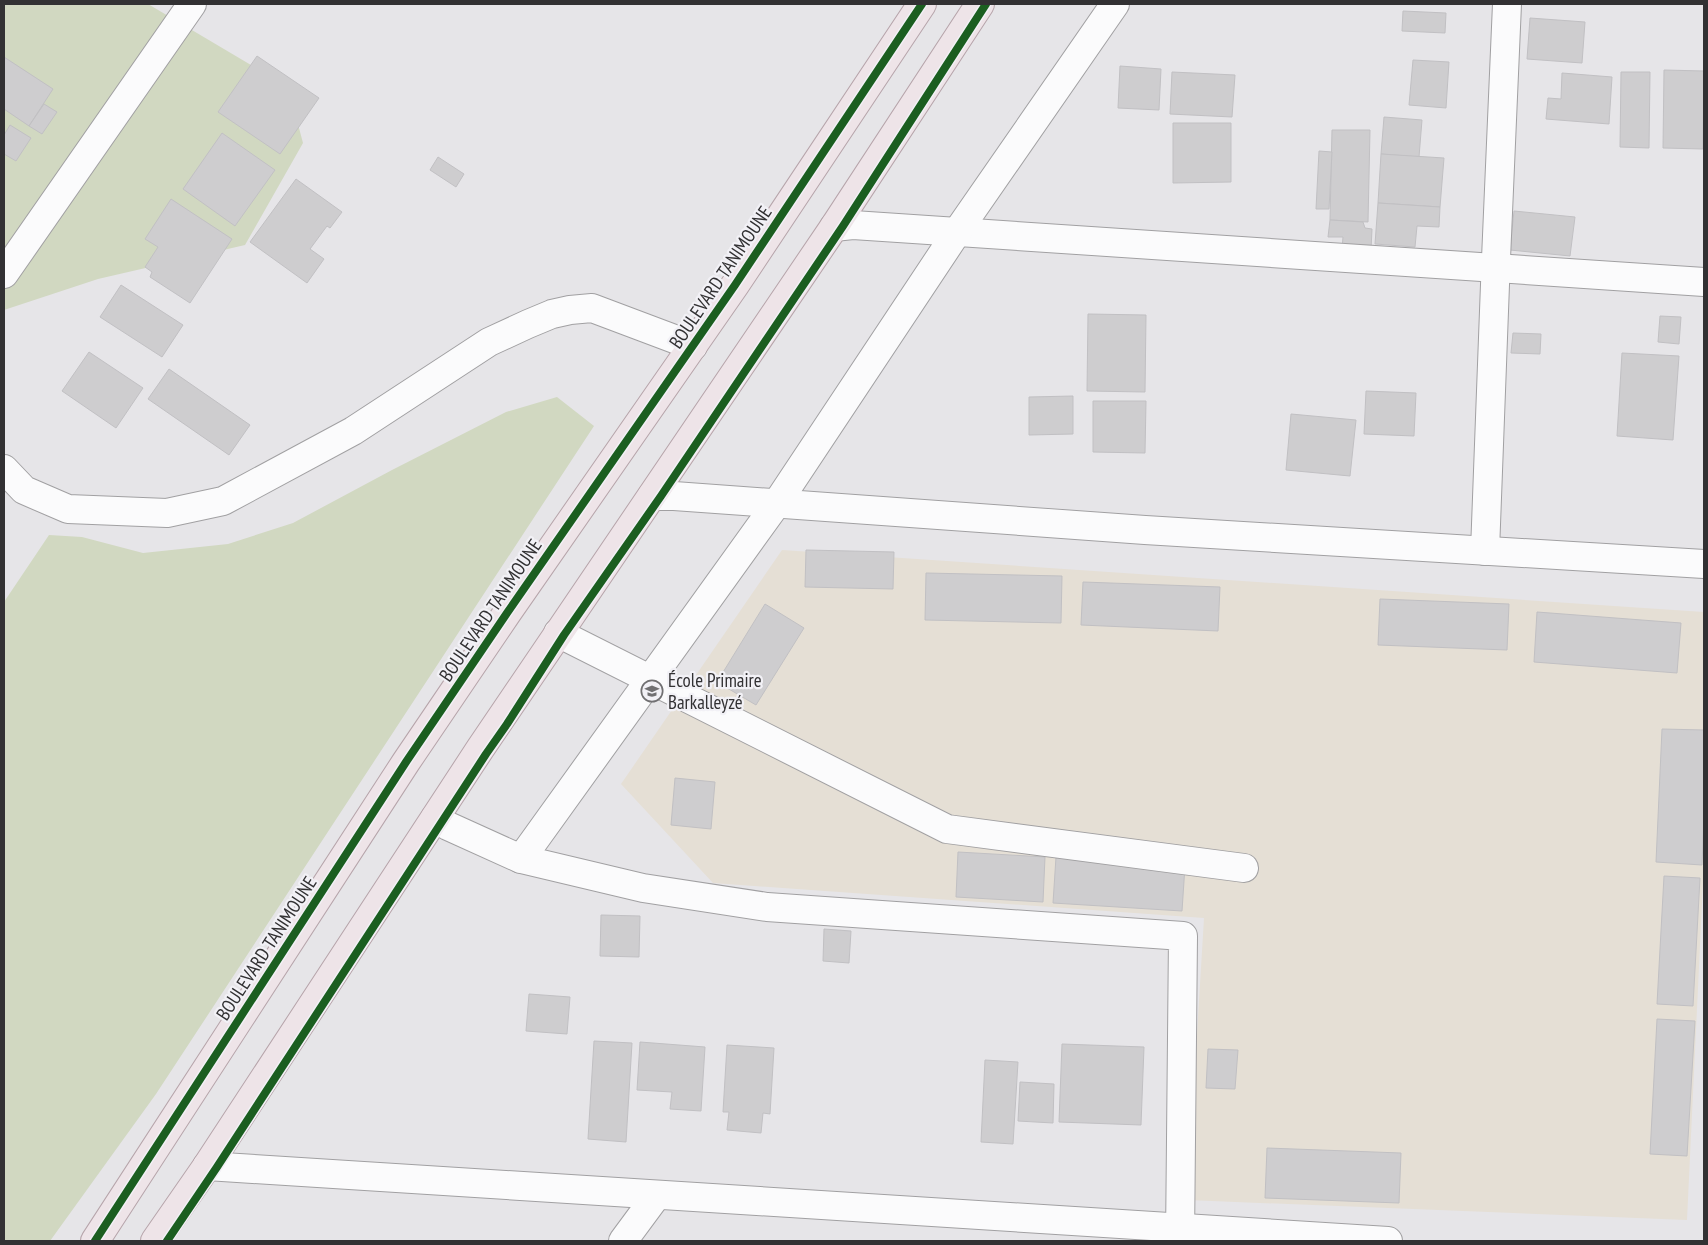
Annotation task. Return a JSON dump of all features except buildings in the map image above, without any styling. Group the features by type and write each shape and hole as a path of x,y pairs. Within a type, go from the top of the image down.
{"main road":[{"name":"BOULEVARD TANIMOUNE","path":"95,1241 406,762 693,346 922,4"},
{"path":"155,1241 207,1166 434,818 834,227 980,4"}],"street":[{"path":"4,274 192,4"},
{"path":"521,859 777,503 957,232 1115,4"},
{"path":"1485,551 1498,185 1507,4"},
{"path":"834,227 853,225 1496,270 1704,282"},
{"path":"4,469 24,490 68,509 167,514 223,501 353,431 489,342 552,314 592,308 693,346"},
{"path":"652,496 777,503 1145,530 1704,564"},
{"path":"558,633 947,829 1244,868"},
{"path":"434,818 521,859 643,888 767,907 1183,936 1180,1235"},
{"path":"207,1166 657,1195 1180,1235 1388,1241"},
{"path":"623,1241 657,1195"}],"shaded area":[{"path":"782,550 1704,612 1704,861 1687,1220 1187,1200 1204,918 713,883 621,784"}],"green space":[{"path":"4,4 148,4 288,87 303,143 245,245 98,279 4,310"},
{"path":"557,397 594,426 156,1094 50,1241 4,1241 4,602 49,535 82,537 143,553 228,544 293,523 506,412"}],"cycle path":[{"path":"95,1241 406,762 735,285 922,4"},
{"path":"167,1241 564,635 661,496 843,226 986,4"}],"place":[{"name":"École Primaire Barkalleyzé","path":"652,691"}]}
